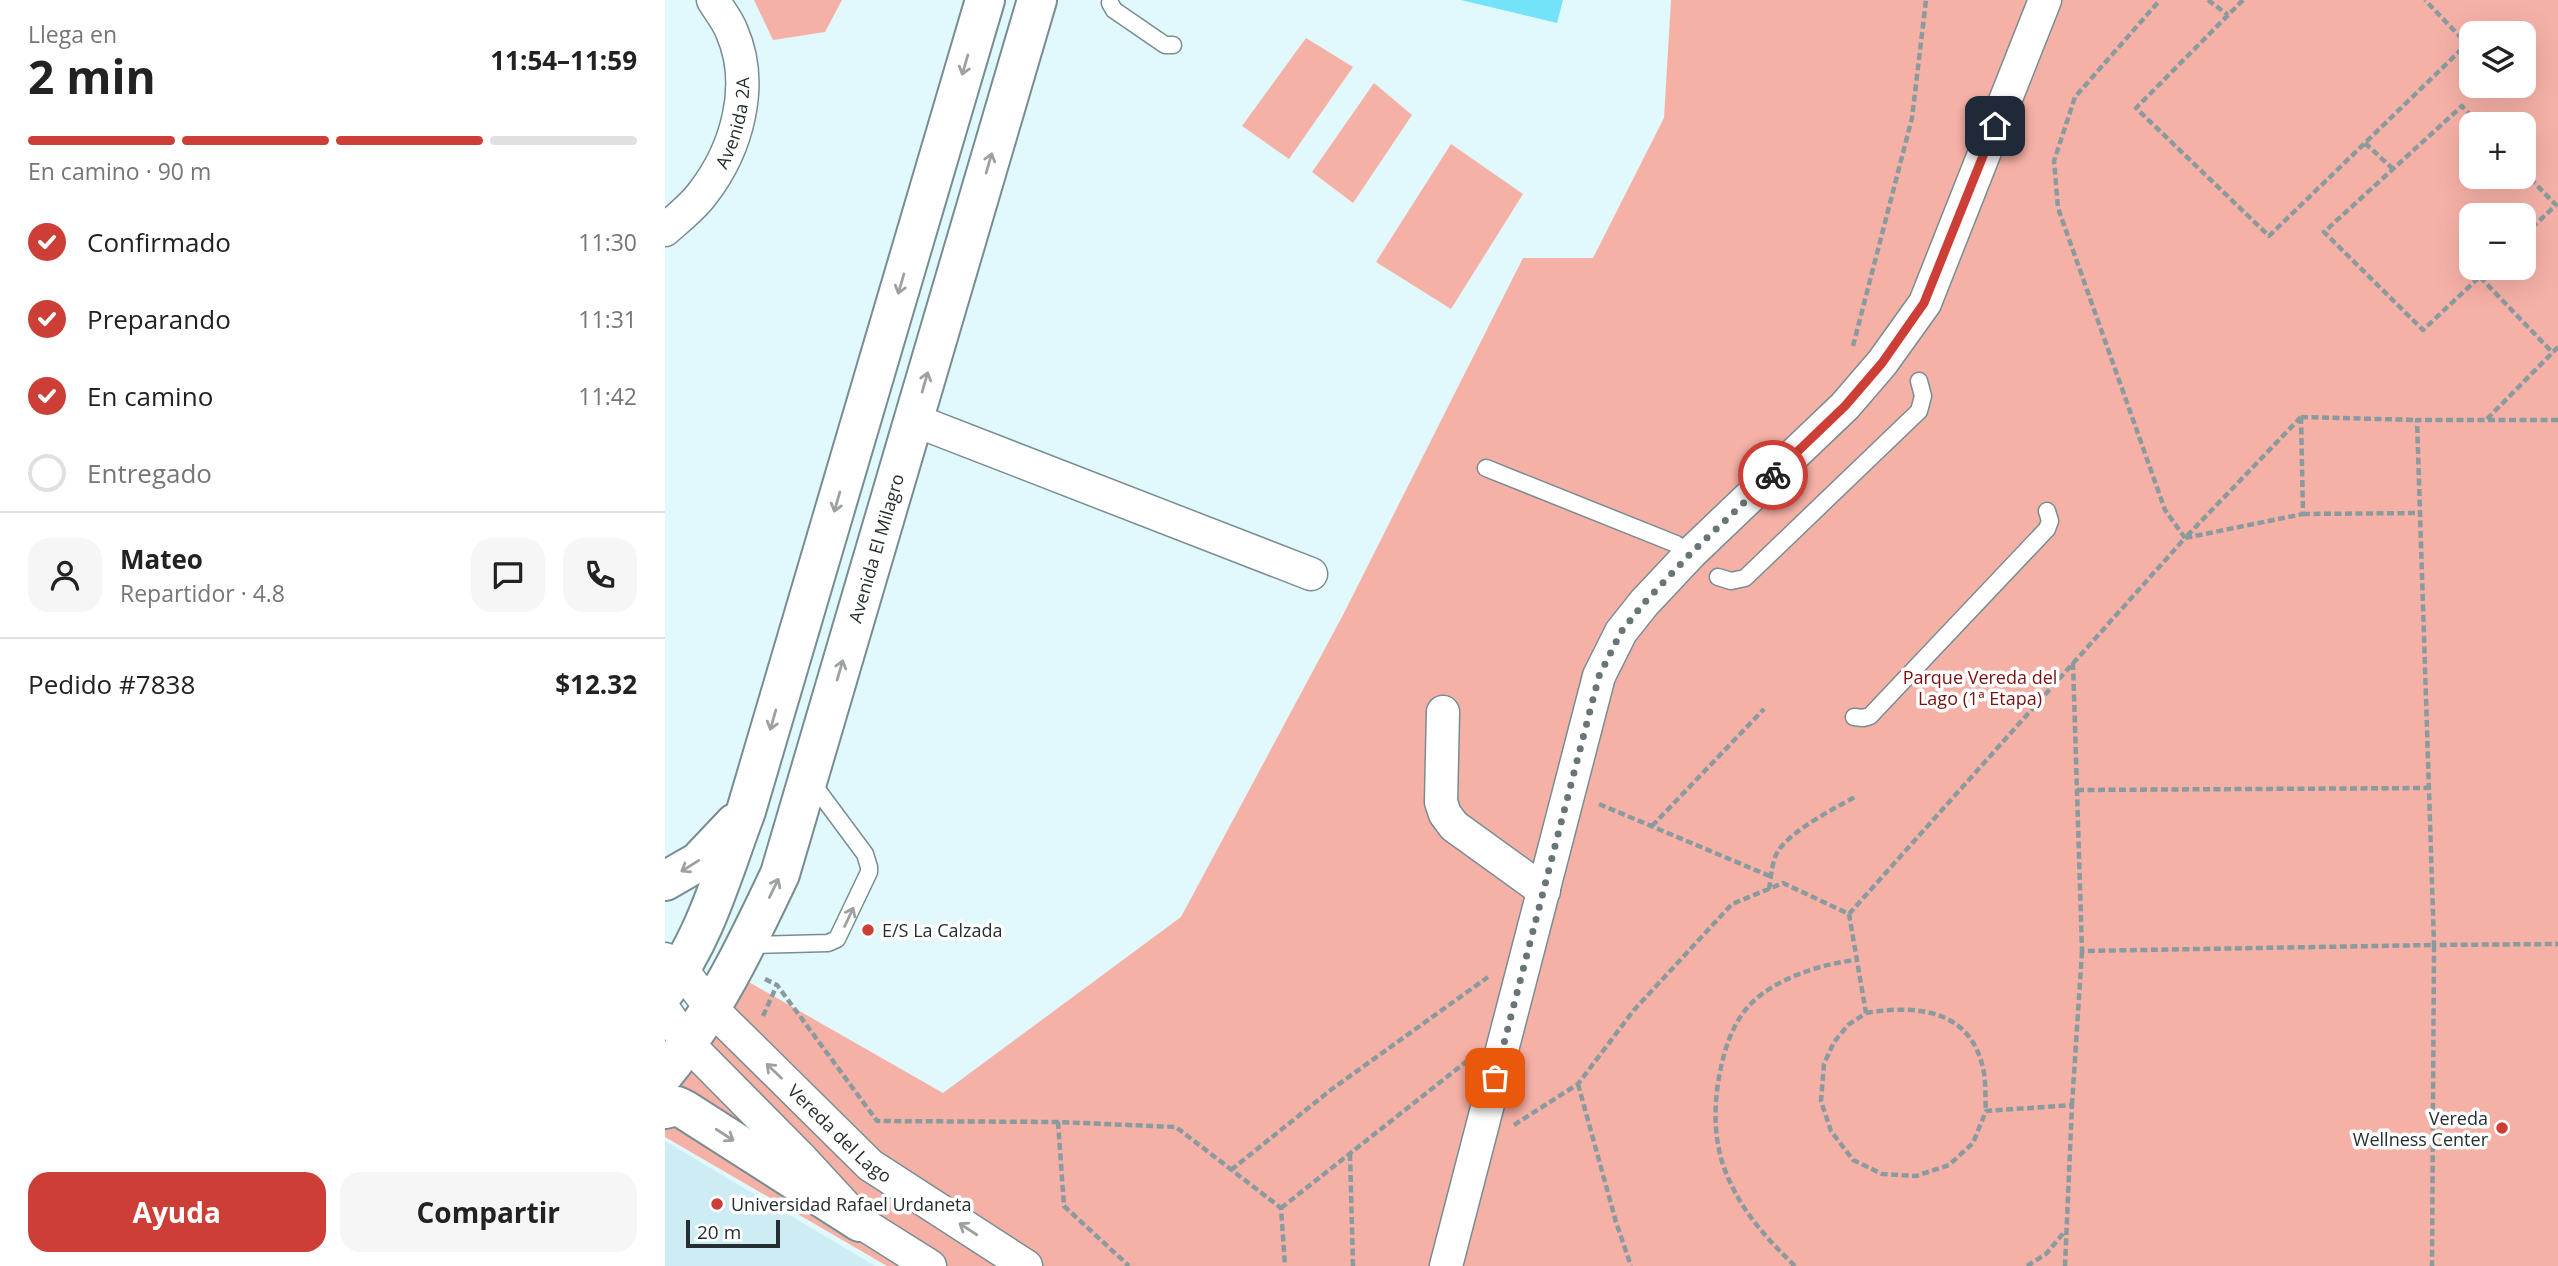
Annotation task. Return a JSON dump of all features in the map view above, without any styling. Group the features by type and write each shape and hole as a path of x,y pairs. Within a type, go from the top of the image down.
{"main road":[{"path":"671,974 707,916 746,811 985,0"},
{"name":"Avenida El Milagro","path":"677,1058 733,973 780,874 1037,0"},
{"path":"665,881 698,862 746,811"},
{"path":"665,1109 677,1106 685,1110 860,1222"}],"street":[{"name":"Avenida 2A","path":"665,230 710,184 725,162 739,122 743,68 732,31 713,0"},
{"path":"1446,1266 1599,676 1621,632 1644,603 1691,553 1845,406 1882,363 1924,303 2045,0"},
{"path":"914,420 1311,574"},
{"path":"1443,712 1441,802 1445,814 1454,827 1544,891"},
{"name":"Vereda del Lago","path":"671,974 711,1008 870,1166 1026,1266"},
{"path":"665,1011 677,1058 801,1158 860,1222 930,1266"}],"lane":[{"path":"1110,3 1114,10 1165,45 1173,45"},
{"path":"1718,577 1731,581 1745,578 1910,420 1919,411 1923,396 1919,380"},
{"path":"1486,468 1676,544 1691,553"},
{"path":"1854,717 1870,716 2047,529 2050,521 2047,510"},
{"path":"746,946 828,943 837,939 869,872 865,854 808,778"}],"path":[{"path":"1853,347 1912,118 1926,0"},
{"path":"2160,0 2075,97 2054,161 2058,208 2165,510 2185,538"},
{"path":"2209,0 2228,15"},
{"path":"2243,0 2136,108 2269,236 2467,44 2425,0"},
{"path":"2468,112 2462,106 2324,232 2423,330 2477,280"},
{"path":"2365,144 2393,169"},
{"path":"2536,184 2556,205 2536,224"},
{"path":"2483,280 2553,353"},
{"path":"2486,420 2558,348"},
{"path":"2301,416 2303,514"},
{"path":"1849,914 2185,538 2301,416 2417,420 2558,420"},
{"path":"2417,420 2434,945 2432,1266"},
{"path":"2185,538 2303,514 2419,513"},
{"path":"2064,1266 2082,951 2073,663"},
{"path":"1652,827 1764,709"},
{"path":"2077,790 2429,788"},
{"path":"1769,889 1777,852 1824,813 1855,797"},
{"path":"1594,802 1772,877"},
{"path":"1505,1131 1579,1084 1634,1010 1732,904 1783,883 1849,914"},
{"path":"1849,914 1866,1013"},
{"path":"2082,951 2558,944"},
{"path":"1795,1266 1754,1222 1725,1168 1714,1122 1721,1064 1730,1036 1744,1012 1756,1000 1800,972 1856,960"},
{"path":"1231,1170 1332,1089 1492,974"},
{"path":"777,985 877,1121 1058,1122 1176,1127 1281,1208 1285,1266"},
{"path":"1892,1008 1927,1010 1944,1017 1970,1038 1985,1074 1986,1111 1973,1143 1949,1165 1916,1176 1882,1174 1853,1160 1831,1132 1821,1101 1824,1064 1834,1042 1848,1025 1866,1013 1892,1008"},
{"path":"1281,1208 1471,1059"},
{"path":"1579,1084 1616,1222 1631,1266"},
{"path":"1986,1111 2072,1105"},
{"path":"1058,1122 1065,1206 1129,1266"},
{"path":"1350,1153 1353,1266"},
{"path":"2027,1266 2046,1254 2066,1230"}],"shaded area":[{"name":"Universidad Rafael Urdaneta","path":"665,1141 875,1266 665,1266"}],"green space":[{"path":"754,0 842,0 825,32 773,40"},
{"name":"Parque Vereda del Lago (1ª Etapa)","path":"1671,0 2558,0 2558,1266 887,1266 665,1137 665,1077 733,973 943,1093 1181,917 1344,613 1523,258 1593,258 1664,118"},
{"path":"1306,38 1353,67 1289,159 1242,126"},
{"path":"1374,83 1412,115 1353,203 1312,172"},
{"path":"1451,144 1523,194 1451,309 1376,262"}],"water":[{"path":"1461,0 1563,0 1557,23"}],"way so far":[{"path":"1495,1078 1599,676 1621,632 1644,603 1691,553 1773,475"}],"place":[{"name":"E/S La Calzada","path":"868,930"},
{"name":"Vereda Wellness Center","path":"2502,1128"},
{"name":"Universidad Rafael Urdaneta","path":"717,1204"}],"route":[{"path":"1773,475 1845,406 1882,363 1924,303 1995,126"}]}
